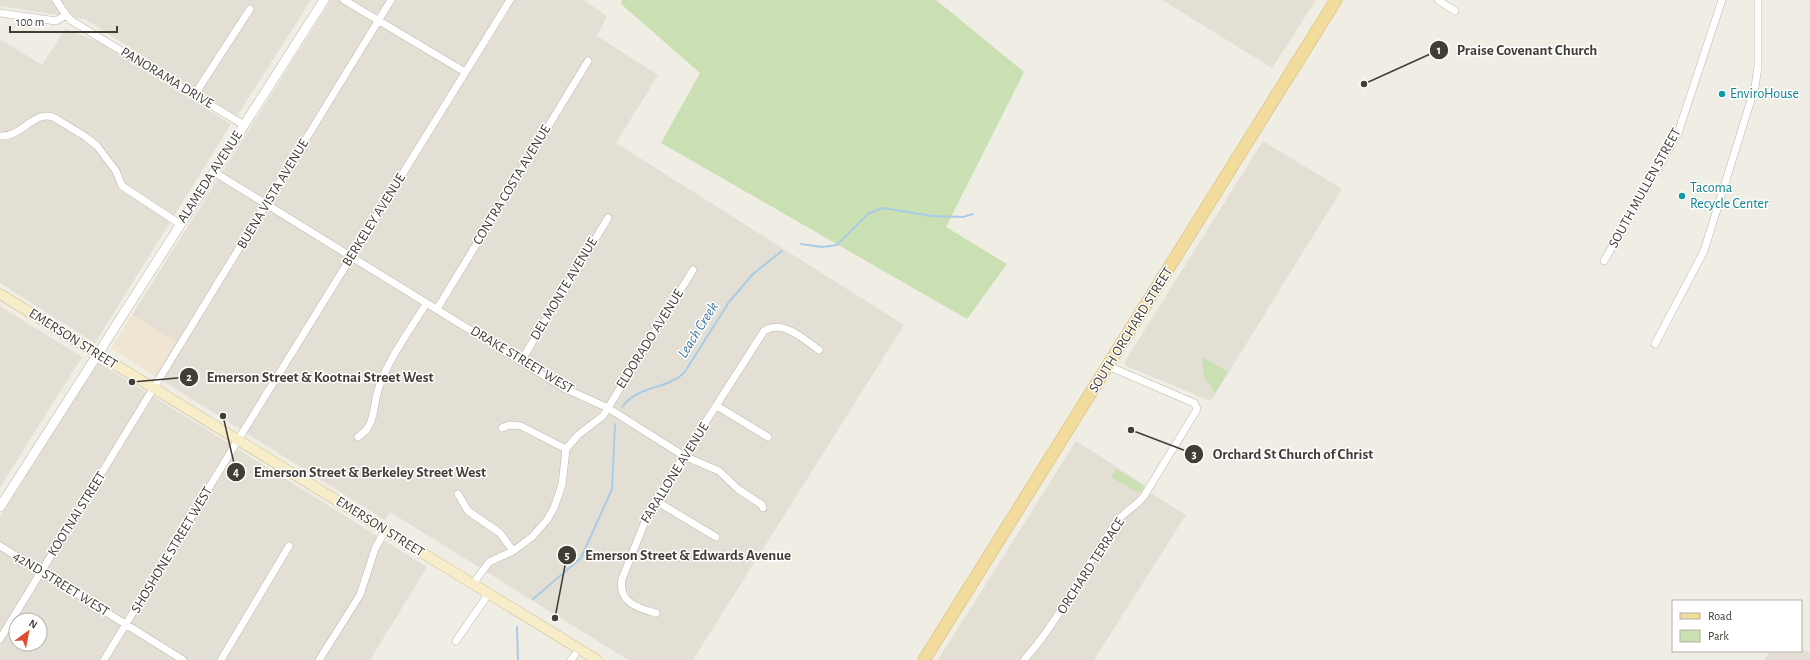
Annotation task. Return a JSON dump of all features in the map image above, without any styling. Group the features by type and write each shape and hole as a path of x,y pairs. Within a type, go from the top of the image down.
{"main road":[{"name":"SOUTH ORCHARD STREET","path":"924,660 1336,0"},
{"name":"EMERSON STREET","path":"0,294 597,660"}],"street":[{"name":"PANORAMA DRIVE","path":"56,0 72,21 244,125"},
{"name":"ALAMEDA AVENUE","path":"0,507 324,0"},
{"path":"344,0 465,72"},
{"name":"BUENA VISTA AVENUE","path":"154,389 391,0"},
{"name":"BERKELEY AVENUE","path":"238,440 510,0"},
{"path":"1438,0 1455,10"},
{"name":"SOUTH MULLEN STREET","path":"1604,261 1678,133 1722,0"},
{"path":"1655,344 1704,251 1756,87 1758,66 1758,0"},
{"path":"195,94 250,9"},
{"path":"0,13 56,21 66,15"},
{"name":"CONTRA COSTA AVENUE","path":"437,309 588,61"},
{"path":"0,136 7,137 14,134 41,116 47,114 86,137 98,146 116,170 122,186 138,195 180,224"},
{"path":"214,172 426,304 386,370 378,389 372,421 364,433 358,437"},
{"name":"DEL MONTE AVENUE","path":"521,361 608,218"},
{"name":"ELDORADO AVENUE","path":"566,450 578,435 598,421 608,408 693,270"},
{"name":"DRAKE STREET WEST","path":"426,304 437,309 564,388 608,408 684,456 719,471 728,482 762,505 763,508"},
{"name":"FARALLONE AVENUE","path":"656,613 641,609 626,599 621,591 621,586 640,531 650,509 717,406 761,334 774,326 785,327 819,350"},
{"name":"ORCHARD TERRACE","path":"1024,660 1055,620 1116,523 1144,496 1184,432 1197,408 1194,403 1108,366"},
{"name":"KOOTNAI STREET","path":"0,639 154,389"},
{"path":"717,406 768,437"},
{"path":"473,584 489,562 513,551 532,537 547,520 554,508 562,485 566,450 521,426 509,425 502,428"},
{"name":"SHOSHONE STREET WEST","path":"104,660 238,440"},
{"path":"458,494 468,511 500,533 513,551"},
{"path":"656,501 716,537"},
{"path":"319,660 360,595 375,550 385,530"},
{"name":"42ND STREET WEST","path":"0,546 41,573 183,660"},
{"path":"221,660 289,546"},
{"path":"456,641 488,594"},
{"path":"572,660 579,649"}],"shaded area":[{"path":"0,0 311,0 237,116 85,19 0,6"},
{"path":"331,0 583,0 607,16 597,36 658,75 616,143 904,325 693,660 628,660 390,512 385,520 155,376 176,342 132,315"},
{"path":"1162,0 1316,0 1272,68"},
{"path":"65,29 99,42 231,124 95,343 0,283 0,39 42,65"},
{"path":"1263,141 1342,189 1211,401 1126,366 1124,363"},
{"path":"0,306 82,357 0,487"},
{"path":"132,315 176,342 155,376 111,348"},
{"path":"96,361 427,567 370,660 0,660 0,517"},
{"path":"1076,441 1145,485 1143,488 1186,515 1094,660 938,660"},
{"path":"1802,649 1810,653 1810,660 1764,660 1769,652 1802,652"}],"green space":[{"path":"622,0 936,0 1024,72 946,227 1007,264 967,319 661,143 700,73 621,4"},
{"path":"1204,358 1228,372 1215,393 1204,378 1202,359"},
{"path":"1116,469 1144,486 1141,491 1138,493 1111,477"}],"waterway":[{"name":"Leach Creek","path":"801,244 822,247 837,245 869,213 883,208 932,216 963,217 973,214"},
{"name":"Leach Creek","path":"622,407 636,395 668,383 684,373 729,302 753,274 782,251"},
{"name":"Leach Creek","path":"533,599 581,558 612,489 615,424"},
{"name":"Leach Creek","path":"517,627 518,660"}],"place":[{"name":"Praise Covenant Church","path":"1364,84"},
{"name":"EnviroHouse","path":"1722,94"},
{"name":"Tacoma Recycle Center","path":"1682,196"},
{"name":"Emerson Street & Kootnai Street West","path":"132,382"},
{"name":"Emerson Street & Berkeley Street West","path":"223,416"},
{"name":"Orchard St Church of Christ","path":"1131,430"},
{"name":"Emerson Street & Edwards Avenue","path":"555,618"}]}
